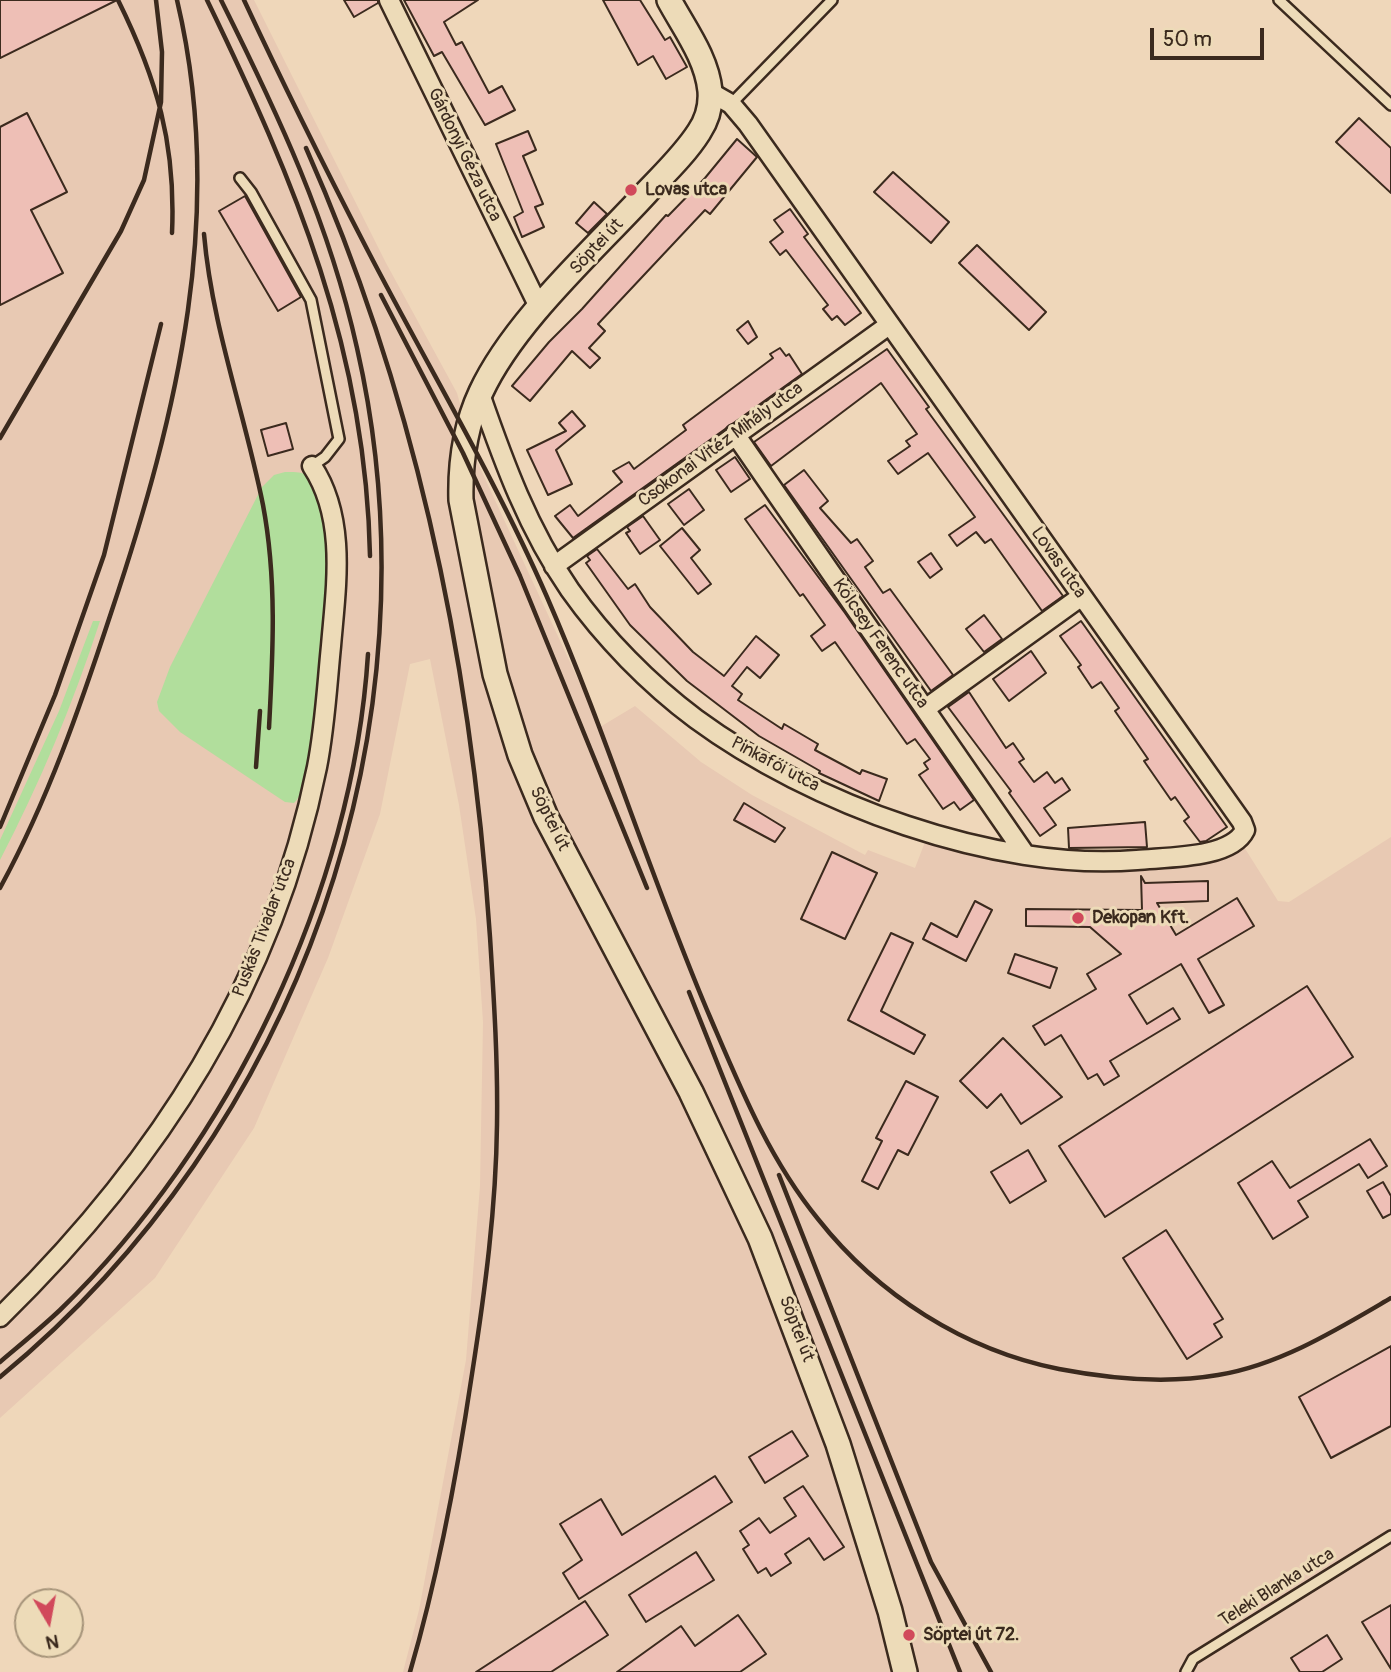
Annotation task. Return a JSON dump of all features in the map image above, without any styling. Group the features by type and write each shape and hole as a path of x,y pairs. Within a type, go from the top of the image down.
{"street":[{"name":"Gárdonyi Géza utca","path":"389,0 540,309"},
{"path":"669,0 698,53 710,92"},
{"name":"Söptei út","path":"710,92 708,114 685,150 540,309 497,363 480,394 466,432 460,472 461,500 478,595 506,716 546,817 691,1092 765,1250 838,1444 890,1611 905,1672"},
{"name":"Lovas utca","path":"710,92 731,104 889,325 1242,822 1245,830 1242,838"},
{"name":"Csokonai Vitéz Mihály utca","path":"554,566 889,325"},
{"name":"Pinkafői utca","path":"480,394 510,480 554,566 572,593 629,660 669,696 722,737 798,779 859,806 941,837 1025,854 1116,862 1216,852 1242,838"},
{"name":"Kölcsey Ferenc utca","path":"735,434 1025,854"},
{"name":"Puskás Tivadar utca","path":"0,1317 44,1274 109,1200 186,1096 247,983 271,924 288,873 317,765 329,669 335,527 330,498 312,466"},
{"path":"925,709 1082,596"}],"lane":[{"path":"731,104 832,0"},
{"path":"1279,0 1391,105"},
{"path":"240,178 257,203 311,300 339,439 325,457 312,466"},
{"name":"Teleki Blanka utca","path":"1186,1672 1193,1659 1391,1536"}],"shaded area":[{"path":"0,0 254,0 386,263 457,393 475,457 600,727 635,706 701,762 752,795 865,855 868,850 915,868 925,842 1030,864 1127,866 1199,861 1244,847 1278,901 1289,902 1391,837 1391,1672 403,1672 419,1610 466,1360 480,1186 483,1022 476,919 459,805 430,659 410,664 380,814 328,958 254,1128 155,1278 0,1418"}],"green space":[{"path":"285,472 302,473 312,482 324,509 327,537 323,666 318,713 304,786 294,803 285,802 180,732 159,711 157,702 170,667 262,487 274,475"},
{"path":"93,621 100,621 79,683 29,802 0,860 0,840 59,711"}],"building":[{"path":"0,0 117,0 0,58"},
{"path":"344,0 378,0 378,3 354,17"},
{"path":"404,0 478,0 444,22 456,45 462,42 489,93 502,86 515,110 485,125 442,52 434,56"},
{"path":"603,0 640,0 665,40 670,37 687,67 666,79 653,56 638,65"},
{"path":"27,113 67,192 31,210 63,273 0,305 0,127"},
{"path":"1359,118 1391,148 1391,193 1336,142"},
{"path":"528,131 536,150 523,156 543,204 535,207 544,227 522,237 514,217 523,212 496,144"},
{"path":"737,139 757,157 710,214 705,210 598,324 605,331 589,348 600,358 590,368 572,351 530,401 512,386 666,215 668,216 705,178"},
{"path":"893,172 949,222 931,243 874,192"},
{"path":"245,196 301,297 278,311 219,211"},
{"path":"594,202 607,214 588,233 576,223"},
{"path":"790,209 808,234 804,237 861,313 845,325 837,316 832,320 823,309 828,305 786,250 780,255 770,242 783,232 774,220"},
{"path":"977,245 1046,312 1029,330 959,263"},
{"path":"748,321 757,337 748,344 737,330"},
{"path":"780,348 786,356 789,354 802,374 573,538 555,516 570,505 578,516 622,482 613,471 629,462 634,469 686,430 683,425 773,358 770,354"},
{"path":"887,349 929,407 926,409 1063,596 1042,611 991,539 985,543 976,532 957,546 949,535 975,517 928,453 898,474 888,461 910,446 906,441 917,434 881,383 771,466 754,442"},
{"path":"572,411 585,426 556,450 572,484 548,495 527,450 566,431 559,423"},
{"path":"286,423 293,449 268,456 261,430"},
{"path":"735,457 750,479 731,492 716,470"},
{"path":"804,470 828,501 820,508 851,543 857,539 873,561 865,567 883,593 890,589 953,675 931,691 784,485"},
{"path":"689,489 704,510 684,525 668,504"},
{"path":"765,505 845,613 974,800 960,810 954,802 943,809 919,775 928,769 924,763 930,759 915,739 907,744 835,642 822,651 811,636 825,625 803,594 800,596 745,519"},
{"path":"643,516 660,540 640,554 626,533 630,531 627,527"},
{"path":"682,528 700,550 691,558 711,584 698,594 660,546"},
{"path":"597,549 628,589 635,584 650,607 693,652 724,676 756,636 779,655 760,678 747,667 732,686 742,694 738,700 782,729 784,724 818,744 815,750 860,774 862,770 887,779 879,801 819,773 820,771 759,736 687,681 630,625 586,563 590,560 587,556"},
{"path":"931,553 942,569 930,578 918,562"},
{"path":"984,615 1002,639 984,652 966,629"},
{"path":"1081,621 1227,827 1206,841 1200,842 1184,821 1189,817 1175,797 1171,800 1144,761 1148,759 1115,711 1119,708 1101,682 1092,688 1078,667 1081,665 1060,636"},
{"path":"1031,651 1046,673 1009,701 993,679"},
{"path":"969,692 1006,748 1013,743 1024,759 1019,762 1034,782 1047,772 1055,783 1062,778 1070,790 1044,808 1056,825 1040,836 1009,793 1011,791 948,707"},
{"path":"744,803 785,828 775,842 734,820"},
{"path":"1145,822 1147,847 1069,848 1068,828"},
{"path":"832,852 877,873 845,939 801,919"},
{"path":"1141,876 1145,883 1208,881 1208,901 1157,903 1176,935 1237,898 1254,926 1198,959 1224,1005 1209,1013 1181,964 1129,995 1147,1024 1173,1008 1180,1019 1110,1061 1119,1076 1104,1085 1097,1074 1088,1079 1061,1035 1045,1045 1033,1026 1096,989 1087,974 1121,954 1090,927 1026,926 1026,909 1142,910"},
{"path":"975,901 992,910 966,961 923,939 931,923 957,937"},
{"path":"891,933 913,943 881,1011 925,1035 914,1054 848,1020"},
{"path":"1015,954 1057,968 1050,988 1008,973"},
{"path":"1307,986 1353,1057 1105,1217 1059,1146"},
{"path":"1003,1038 1062,1097 1021,1124 1001,1094 987,1108 960,1081"},
{"path":"906,1081 938,1097 908,1155 898,1150 878,1189 862,1181 882,1141 876,1138"},
{"path":"1370,1139 1387,1166 1368,1178 1359,1164 1298,1201 1308,1217 1273,1239 1238,1183 1272,1161 1290,1188"},
{"path":"1028,1150 1046,1181 1010,1203 991,1172"},
{"path":"1383,1182 1391,1196 1391,1214 1383,1218 1367,1191"},
{"path":"1166,1230 1223,1319 1214,1324 1222,1337 1187,1359 1123,1258"},
{"path":"1391,1346 1391,1426 1331,1458 1299,1397"},
{"path":"792,1431 808,1456 765,1483 749,1457"},
{"path":"715,1476 732,1502 579,1599 563,1573 582,1560 560,1524 601,1499 622,1535"},
{"path":"803,1486 844,1547 824,1560 809,1538 785,1554 791,1563 771,1576 766,1568 758,1573 743,1549 749,1545 740,1531 759,1518 770,1533 796,1516 784,1498"},
{"path":"696,1552 714,1580 646,1622 629,1595"},
{"path":"585,1601 608,1635 551,1672 476,1672"},
{"path":"1391,1605 1391,1669 1362,1622"},
{"path":"738,1615 766,1654 740,1672 617,1672 681,1626 695,1646"},
{"path":"1327,1635 1342,1659 1322,1672 1300,1672 1291,1658"}],"railway":[{"path":"118,0 143,57 161,113 171,170 172,233"},
{"path":"0,438 121,231 144,180 161,102 162,52 156,0"},
{"path":"0,888 48,787 87,683 135,538 175,387 188,311 196,234 197,157 191,79 177,0"},
{"path":"207,0 269,135 320,269 340,338 355,408 365,480 370,556"},
{"path":"0,1377 104,1278 194,1166 267,1043 322,912 360,775 379,633 379,490 357,348 332,256 317,213 282,127 221,0"},
{"path":"244,0 352,220 527,553 569,649 668,913 744,1096 785,1172 818,1219 868,1272 896,1295 957,1333 1024,1360 1059,1369 1118,1378 1198,1378 1241,1370 1308,1344 1391,1298"},
{"path":"306,148 345,242 379,338 408,435 432,534 453,634 469,735 490,937 497,1101 495,1187 489,1250 477,1343 453,1487 430,1598 410,1672"},
{"path":"204,234 221,337 256,471 267,533 273,616 269,728"},
{"path":"381,295 463,453 520,576 647,888"},
{"path":"0,827 55,695 104,555 161,324"},
{"path":"0,1362 60,1310 121,1244 178,1171 228,1092 272,1009 309,922 337,833 357,743 368,654"},
{"path":"256,767 260,711"},
{"path":"689,992 960,1672"},
{"path":"779,1175 931,1562 991,1672"}],"place":[{"name":"Lovas utca","path":"631,190"},
{"name":"Dekopan Kft.","path":"1078,918"},
{"name":"Söptei út 72.","path":"909,1635"}]}
